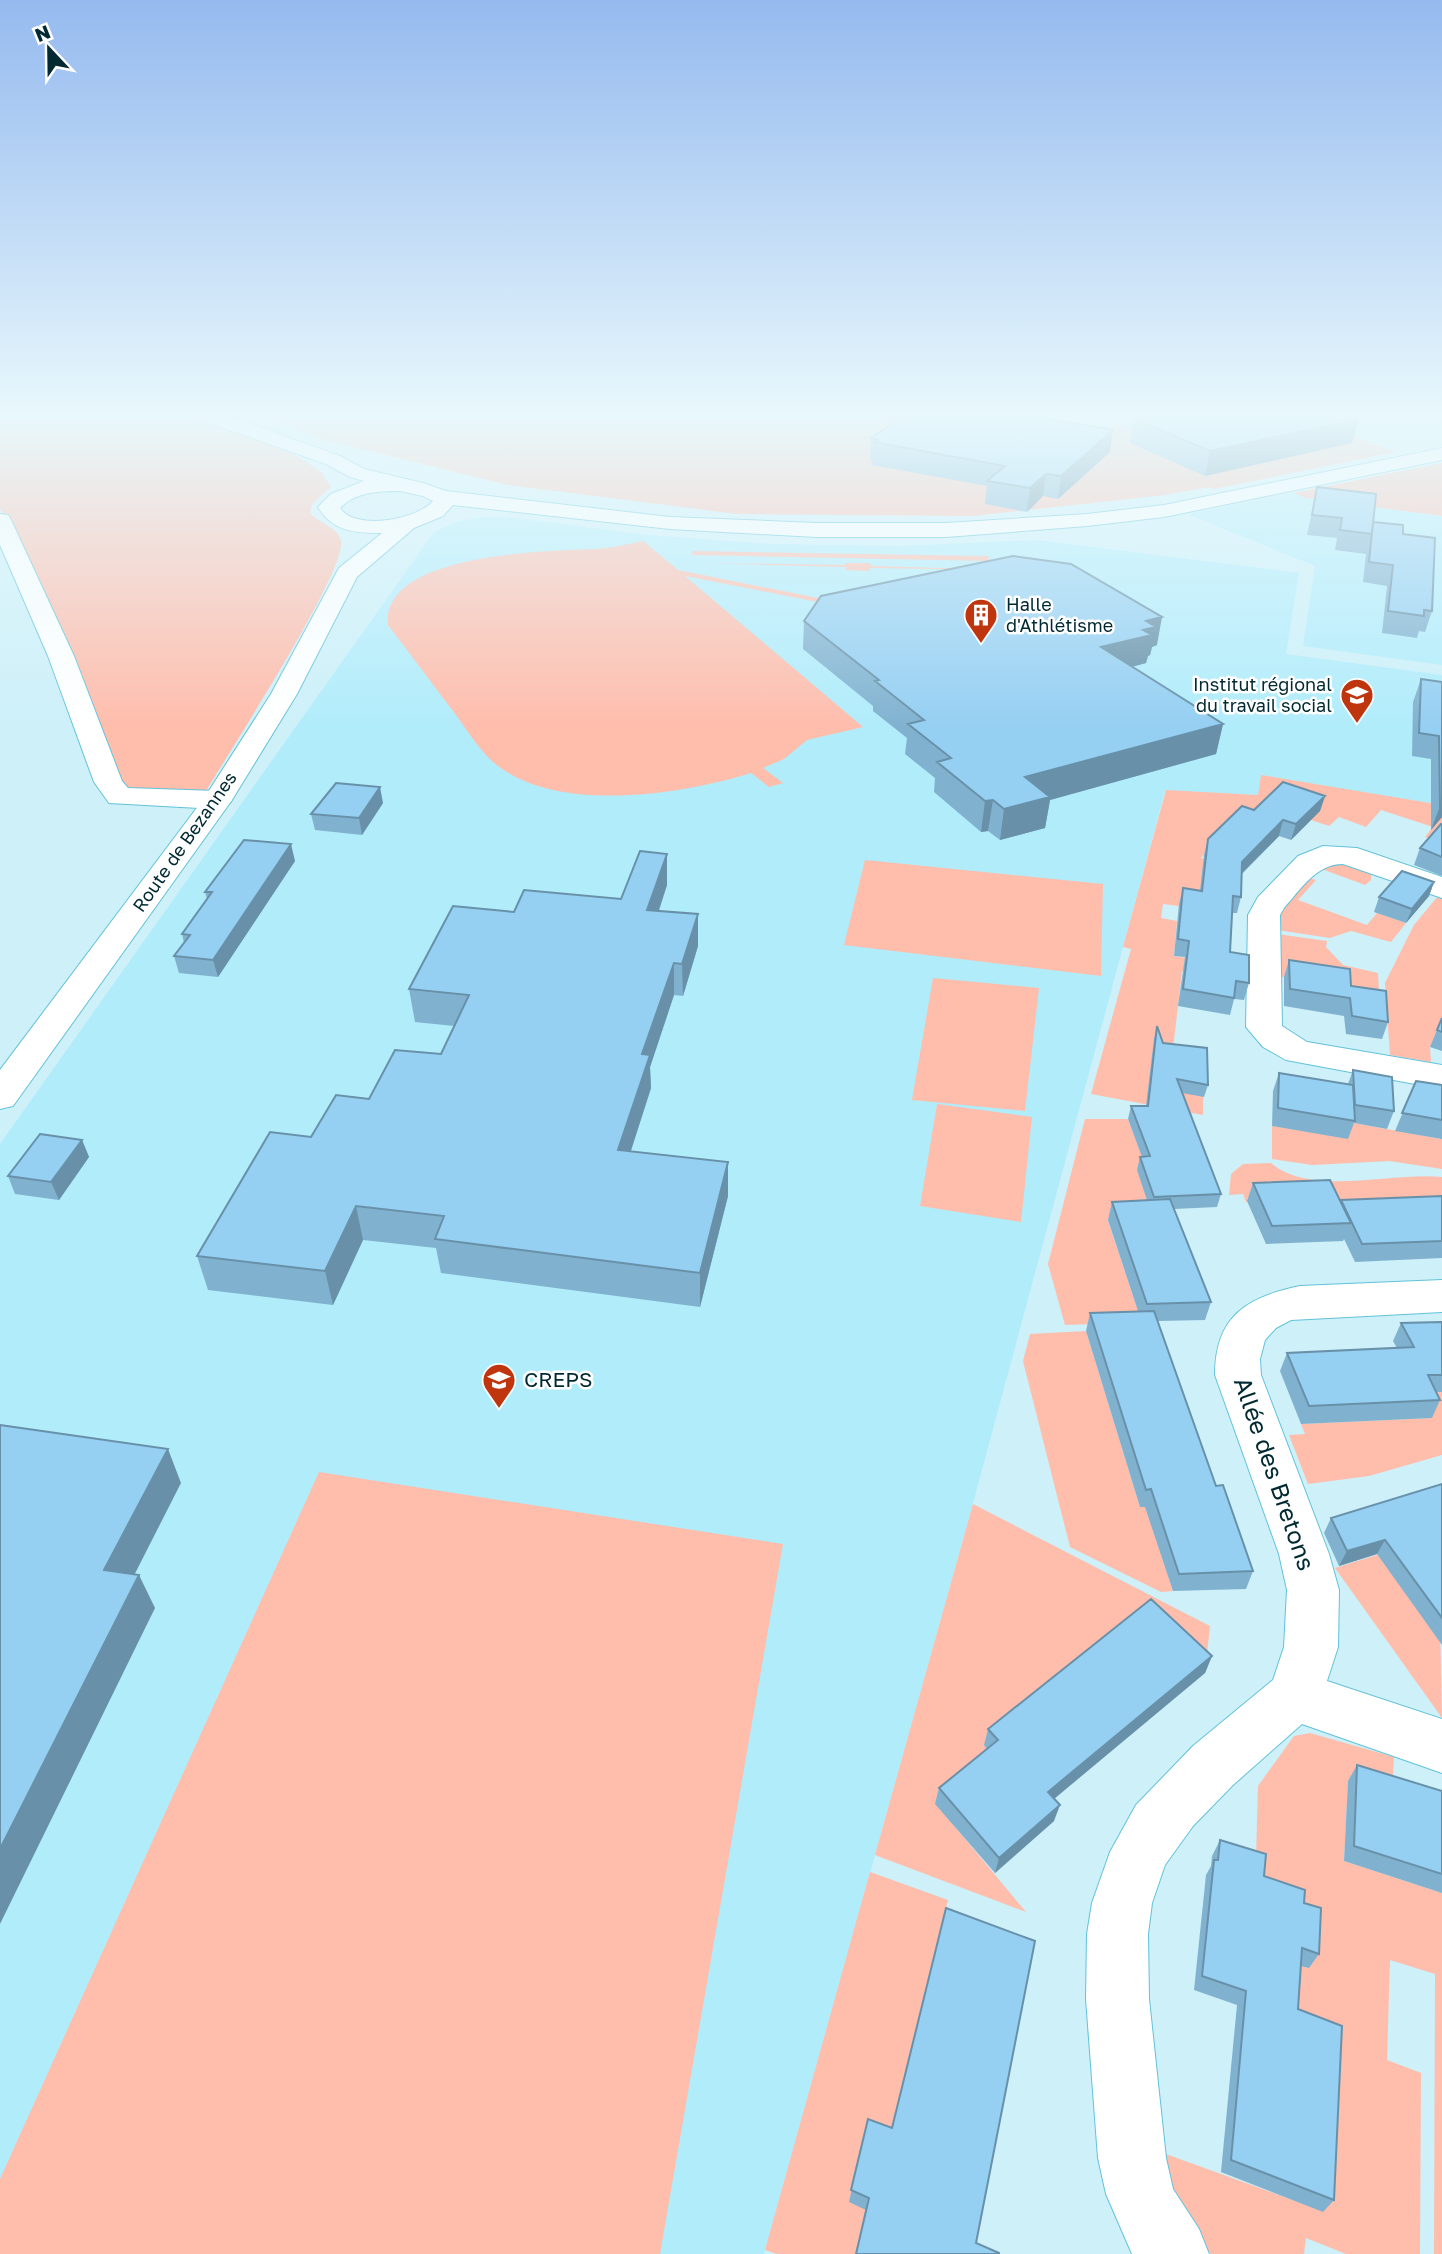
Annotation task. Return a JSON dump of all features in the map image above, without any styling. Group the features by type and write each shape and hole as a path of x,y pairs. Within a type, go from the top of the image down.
{"street":[{"path":"337,517 346,523 381,526 406,524 417,517"},
{"path":"623,517 670,523 816,530 946,530 1117,517"},
{"path":"0,520 61,656 108,782 119,797 216,800"},
{"name":"Route de Bezannes","path":"346,523 347,573"},
{"name":"Route de Bezannes","path":"0,1097 216,800 284,694 347,573 406,524"},
{"path":"1442,888 1346,855 1333,854 1315,858 1276,897 1264,915 1264,1027 1270,1036 1283,1046 1299,1052 1442,1077"},
{"name":"Allée des Bretons","path":"1295,1696 1311,1647 1313,1590 1304,1555 1238,1375 1236,1359 1240,1342 1249,1325 1279,1305 1442,1296"},
{"path":"1174,2254 1152,2221 1139,2192 1132,2150 1118,1994 1118,1935 1122,1898 1144,1843 1170,1810 1295,1696 1442,1746"}],"shaded area":[{"path":"4,517 315,517 333,529 341,541 338,559 326,587 206,791 128,796"},
{"name":"CREPS","path":"481,517 516,518 648,535 772,544 900,546 1037,540 1299,573 1286,654 1442,675 1442,805 1261,776 1258,795 1165,791 966,1529 764,2254 0,2254 0,1144 434,532 459,521"},
{"path":"1195,517 1442,517 1442,665 1303,646 1315,566"},
{"path":"643,541 678,570 828,600 823,603 685,576 863,727 807,740 784,759 763,768 783,783 769,787 751,773 689,788 618,796 548,789 518,778 487,756 388,625 393,601 411,583 439,569 472,560 508,555 602,548"},
{"path":"693,551 988,556 989,561 692,555"},
{"path":"704,563 870,563 871,566 1010,570 870,568 870,571 846,570 845,567"},
{"path":"1261,775 1442,805 1442,842 1425,837 1433,827 1381,810 1366,827 1339,817 1329,826 1311,820 1218,830 1206,842 1215,845 1201,858 1243,873 1212,885 1179,906 1163,904 1161,918 1177,921 1174,956 1233,965 1232,979 1182,971 1172,1058 1203,1097 1203,1115 1091,1094 1131,949 1123,947 1166,790 1258,795"},
{"path":"865,860 1103,884 1101,976 844,945"},
{"path":"1333,860 1371,872 1371,880 1365,885 1319,868"},
{"path":"1309,878 1316,880 1298,900 1367,925 1377,913 1406,923 1391,942 1351,931 1330,938 1277,930 1280,909"},
{"path":"1438,896 1442,897 1442,1020 1430,1047 1431,1062 1390,1055 1385,983 1414,925"},
{"path":"1277,934 1327,941 1326,947 1343,965 1378,973 1380,1009 1345,1003 1344,986 1277,976"},
{"path":"933,978 1039,988 1025,1111 912,1100"},
{"path":"937,1104 1032,1117 1021,1222 920,1206"},
{"path":"1085,1119 1128,1119 1147,1169 1154,1218 1108,1221 1142,1322 1065,1325 1048,1264"},
{"path":"1348,1122 1442,1139 1442,1169 1389,1161 1312,1165 1272,1159 1272,1126 1311,1132"},
{"path":"1271,1163 1288,1173 1307,1179 1329,1181 1442,1177 1442,1214 1332,1218 1323,1198 1246,1202 1243,1194 1229,1195 1231,1174 1243,1164"},
{"path":"1086,1331 1140,1507 1146,1507 1173,1591 1161,1592 1070,1547 1023,1361 1030,1334"},
{"path":"1442,1392 1442,1455 1369,1476 1308,1484 1289,1435 1305,1434 1301,1424 1431,1418 1419,1393"},
{"path":"319,1472 783,1544 660,2254 0,2254 0,2179"},
{"path":"973,1504 1210,1626 1205,1673 1145,1616 984,1745 994,1756 936,1804 1026,1912 875,1855"},
{"path":"1438,1536 1442,1718 1335,1568"},
{"path":"1310,1733 1394,1757 1392,1795 1348,1782 1344,1861 1442,1893 1442,2254 1434,2254 1435,1974 1390,1960 1387,2060 1421,2073 1420,2254 1346,2254 1306,2238 1304,2254 1211,2254 1182,2221 1163,2153 1323,2211 1288,2023 1292,1963 1308,1968 1255,1892 1258,1786 1294,1736"},
{"path":"870,1872 948,1900 889,2140 866,2210 856,2254 777,2254 765,2250"}],"building":[{"path":"1334,517 1374,517 1372,534 1340,530 1342,518"},
{"path":"1373,522 1403,525 1403,534 1435,538 1432,611 1424,610 1424,616 1388,611 1393,565 1369,562"},
{"path":"1013,556 1071,564 1162,617 1146,621 1156,627 1143,630 1152,635 1101,647 1223,724 1025,777 1050,797 1004,809 993,800 985,801 937,762 951,758 908,724 924,720 875,681 879,680 804,621 821,596"},
{"path":"1421,679 1442,682 1440,806 1439,736 1419,733"},
{"path":"1283,782 1325,796 1296,824 1283,820 1242,862 1241,897 1233,896 1230,952 1249,955 1249,983 1236,981 1234,998 1183,989 1189,941 1178,939 1183,888 1202,891 1208,839 1242,806 1254,810"},
{"path":"336,783 380,787 359,818 311,814"},
{"path":"1442,824 1442,857 1420,848"},
{"path":"244,840 291,844 213,960 174,956 190,935 182,934 212,892 205,892"},
{"path":"640,851 667,854 647,910 698,914 682,964 674,963 642,1054 650,1055 618,1150 728,1162 700,1273 435,1239 444,1216 356,1206 325,1271 197,1256 270,1132 311,1137 336,1095 369,1099 395,1050 441,1054 469,995 409,989 453,906 514,912 524,890 621,899"},
{"path":"1402,871 1434,882 1412,909 1379,897"},
{"path":"1289,960 1350,969 1351,986 1386,991 1388,1022 1352,1016 1350,998 1290,989"},
{"path":"1442,1018 1442,1032 1437,1030"},
{"path":"1157,1026 1163,1043 1207,1048 1208,1085 1177,1079 1221,1194 1154,1197 1140,1157 1150,1156 1131,1106 1148,1106"},
{"path":"1353,1070 1392,1077 1394,1111 1355,1105"},
{"path":"1279,1073 1353,1085 1355,1121 1278,1108"},
{"path":"1416,1081 1442,1085 1442,1120 1402,1113"},
{"path":"40,1134 82,1140 51,1182 8,1176"},
{"path":"1330,1180 1351,1223 1272,1226 1253,1183"},
{"path":"1442,1196 1442,1241 1362,1244 1341,1200"},
{"path":"1170,1199 1211,1302 1147,1304 1112,1202"},
{"path":"1154,1311 1216,1486 1223,1485 1253,1571 1179,1574 1151,1489 1146,1490 1090,1313"},
{"path":"1442,1322 1442,1375 1428,1375 1440,1400 1309,1406 1287,1353 1414,1347 1401,1323"},
{"path":"0,1425 168,1449 104,1570 139,1575 0,1849"},
{"path":"1442,1484 1442,1618 1385,1540 1347,1551 1331,1518"},
{"path":"1151,1599 1212,1656 1048,1792 1060,1805 999,1858 939,1788 998,1740 988,1729"},
{"path":"1357,1765 1442,1791 1442,1874 1354,1846"},
{"path":"1220,1840 1266,1854 1264,1876 1305,1890 1304,1903 1321,1908 1319,1954 1302,1948 1298,2009 1342,2026 1334,2200 1231,2160 1246,1991 1202,1976 1214,1860 1218,1860"},
{"path":"946,1908 1035,1941 976,2243 999,2254 856,2254 869,2198 851,2190 868,2119 892,2128"}],"place":[{"name":"Halle d'Athlétisme","path":"981,645"},
{"name":"Institut régional du travail social","path":"1357,725"},
{"name":"CREPS","path":"499,1410"}]}
